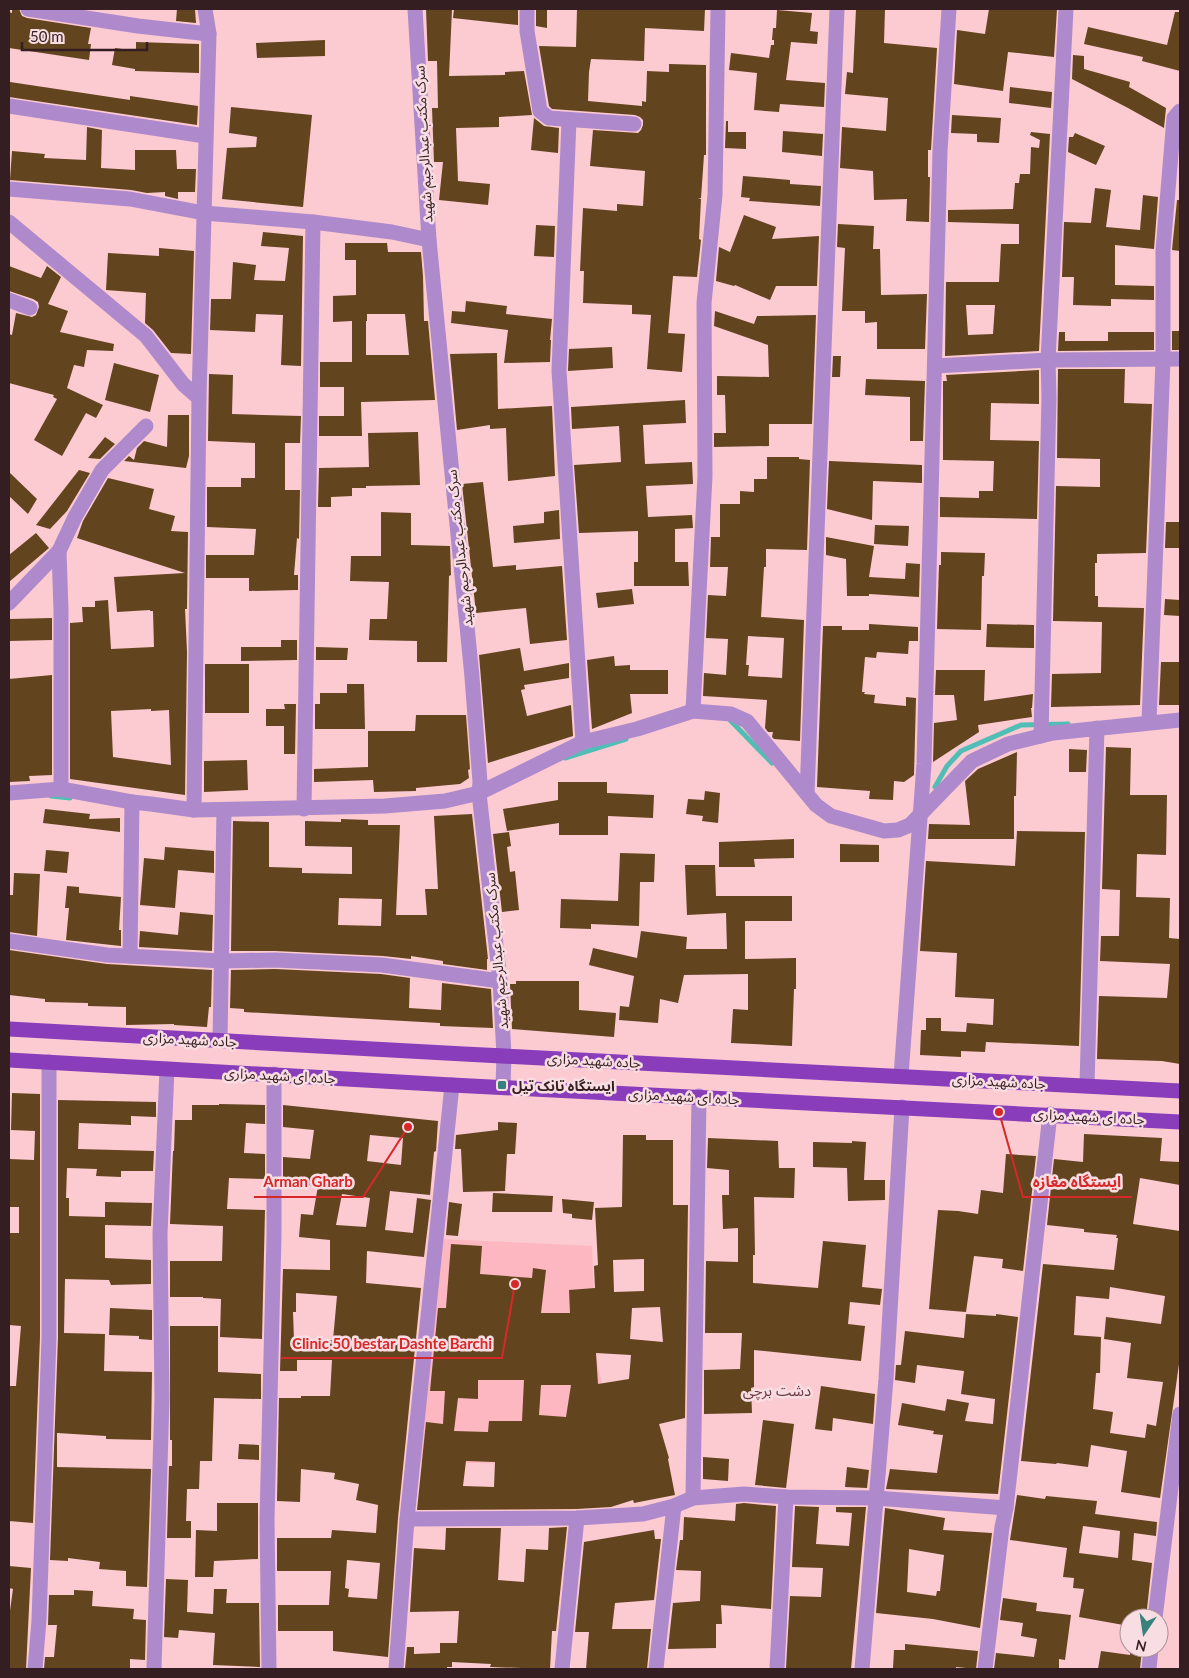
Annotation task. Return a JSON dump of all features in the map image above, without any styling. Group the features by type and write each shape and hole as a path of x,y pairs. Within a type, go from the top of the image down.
{"main road":[{"name":"جاده شهید مزاری","path":"9,1029 1180,1091"},
{"name":"جاده ای شهید مزاری","path":"9,1060 1180,1122"}],"street":[{"path":"28,9 138,26 209,34"},
{"path":"194,810 199,398 209,34 205,9"},
{"name":"سرک مکتب عبدالرحیم شهید","path":"415,9 429,240 472,677 480,782 479,793 500,981 504,1055 503,1086"},
{"path":"527,9 527,31 540,111 549,118 634,124"},
{"path":"693,711 705,476 704,303 715,196 718,9"},
{"path":"807,794 837,9"},
{"path":"901,1076 924,764 940,151 949,9"},
{"path":"1041,736 1049,397 1048,360 1066,9"},
{"path":"9,106 205,136"},
{"path":"1148,722 1163,360 1163,250 1174,118 1180,110"},
{"path":"569,120 559,370 583,742"},
{"path":"9,189 130,199 204,212 313,222 392,232 429,240"},
{"path":"9,222 146,336 183,384 199,398"},
{"path":"304,809 313,222"},
{"path":"9,300 30,308"},
{"path":"935,366 1048,360 1180,359"},
{"path":"9,603 59,551 75,516 102,470 146,426"},
{"path":"59,551 61,789"},
{"path":"9,793 61,789 132,802 194,810 304,809 435,802 479,793 583,742 637,729 693,711 731,714 747,721 816,805 831,816 884,831 898,830 910,825 972,761 1008,744 1053,732 1180,720"},
{"path":"1087,1085 1097,728"},
{"path":"130,956 132,802"},
{"path":"220,1040 224,810"},
{"path":"9,941 108,955 222,960 275,960 382,966 500,981"},
{"path":"35,1669 39,1620 49,1337 50,1062"},
{"path":"154,1669 162,1398 160,1234 167,1069"},
{"path":"269,1669 267,1519 274,1236 274,1074"},
{"path":"396,1669 407,1519 452,1084"},
{"path":"693,1498 699,1096"},
{"path":"862,1669 886,1379 902,1107"},
{"path":"985,1669 1002,1527 1006,1508 1050,1114"},
{"path":"1156,1608 1180,1414"},
{"path":"407,1519 577,1518 643,1514 674,1506 693,1498 744,1494 786,1497 876,1498 1006,1508"},
{"path":"776,1669 786,1497"},
{"path":"656,1669 674,1506"},
{"path":"562,1669 577,1518"}],"shaded area":[{"path":"441,1239 592,1246 596,1355 618,1465 418,1462"}],"building":[{"path":"12,9 19,9 22,16 27,18 91,28 88,44 91,44 89,60 9,48 9,12 12,13"},
{"path":"177,9 195,9 196,23 176,21"},
{"path":"426,9 452,9 449,76 505,75 505,72 524,71 532,115 499,117 499,127 456,128 458,181 490,184 488,205 439,200 443,162 434,162 432,108 438,108 437,61 428,61"},
{"path":"454,9 518,9 518,25 453,18"},
{"path":"536,9 547,9 547,28 536,26"},
{"path":"577,9 705,9 704,31 645,28 644,61 591,59 589,72 588,101 642,106 642,101 646,102 647,71 669,72 669,64 706,65 706,155 704,155 701,198 698,198 701,199 699,239 701,240 697,277 673,276 668,333 685,334 682,372 647,369 651,315 632,314 632,305 583,303 584,271 580,271 583,208 617,211 617,204 643,206 645,171 590,166 593,130 638,133 643,125 643,120 640,117 635,115 552,109 549,106 539,46 576,47"},
{"path":"856,9 885,9 884,43 937,48 931,150 928,150 928,177 930,177 929,222 906,221 907,199 874,200 873,171 840,168 842,127 886,131 888,98 845,94 847,72 853,73"},
{"path":"989,9 1057,9 1054,57 1008,52 1003,91 954,84 957,30 985,34"},
{"path":"777,10 812,13 810,31 818,32 817,44 791,42 786,80 825,83 824,107 780,104 779,112 754,110 757,73 729,70 731,53 769,58 771,45 774,45 774,40 772,40 773,28 776,28"},
{"path":"1175,12 1180,12 1180,71 1142,61 1143,57 1084,44 1088,27 1167,45"},
{"path":"325,40 325,56 257,58 256,43"},
{"path":"136,42 199,44 199,73 135,71 135,69 112,65 115,48 136,51"},
{"path":"1073,55 1084,56 1084,69 1130,82 1129,87 1166,108 1164,128 1072,79"},
{"path":"10,82 130,100 130,96 198,106 197,125 9,97"},
{"path":"1010,87 1052,92 1051,108 1009,103"},
{"path":"231,107 312,115 303,207 222,199 227,148 256,147 257,137 229,133"},
{"path":"952,115 1001,118 999,143 977,142 977,134 951,133"},
{"path":"534,118 544,126 559,128 558,153 531,150"},
{"path":"726,121 728,121 728,132 746,132 746,149 725,148"},
{"path":"87,127 102,130 101,168 135,170 135,150 176,150 177,169 196,169 195,192 178,192 178,199 165,196 165,192 147,193 10,180 12,151 45,154 44,158 86,160"},
{"path":"783,131 823,134 822,156 782,152"},
{"path":"1031,132 1050,134 1039,351 945,356 946,282 999,282 1001,244 1019,244 1019,224 948,222 948,210 1013,209 1015,183 1019,183 1020,174 1030,174 1031,147 1039,148 1040,140 1030,135","holes":["966,305 995,305 993,334 968,335"]},
{"path":"1075,133 1105,146 1096,165 1068,152 1069,137 1073,137"},
{"path":"743,176 790,180 790,184 821,186 820,206 749,201 750,198 741,197"},
{"path":"1095,188 1111,190 1106,227 1140,230 1143,195 1158,197 1154,249 1115,245 1115,285 1154,286 1154,300 1111,299 1111,306 1073,305 1074,277 1062,277 1064,222 1091,223"},
{"path":"1177,200 1180,200 1180,251 1172,250"},
{"path":"744,215 776,227 772,239 819,236 817,286 776,286 770,300 735,285 716,281 719,247 730,252"},
{"path":"838,224 874,226 873,249 880,249 881,295 927,294 925,349 877,349 877,322 865,323 865,311 842,311 845,248 837,247"},
{"path":"536,225 555,226 554,257 534,256"},
{"path":"263,232 303,236 301,366 281,365 283,315 256,314 255,332 210,330 211,299 231,299 233,262 256,265 254,280 285,281 289,248 261,246"},
{"path":"345,243 387,243 388,252 421,252 424,321 428,321 435,400 361,402 362,436 319,436 319,416 344,416 344,387 320,387 320,362 352,362 352,321 333,322 333,296 356,295 356,260 345,260","holes":["367,314 405,314 409,355 366,355"]},
{"path":"159,248 194,251 191,354 171,353 145,323 146,293 106,290 108,253 159,256"},
{"path":"9,266 41,278 47,266 61,277 48,304 68,311 60,332 114,344 113,351 87,350 84,367 74,365 67,388 103,405 96,418 86,413 62,456 34,440 57,399 53,397 54,395 9,383 9,334 12,335 16,313 32,317 36,315 39,307 38,302 33,299 9,291"},
{"path":"466,301 507,306 506,314 552,319 550,362 504,363 508,330 451,323 452,311 465,312"},
{"path":"715,311 754,324 757,316 816,315 812,424 769,424 769,446 714,447 714,433 726,433 725,395 717,395 717,376 769,377 768,345 714,326"},
{"path":"1172,331 1180,331 1180,350 1172,350"},
{"path":"1059,332 1065,332 1065,341 1108,341 1108,332 1154,332 1154,350 1058,351"},
{"path":"612,347 613,368 568,371 569,349"},
{"path":"497,353 498,409 552,406 555,476 508,481 506,428 490,429 490,425 457,430 450,354"},
{"path":"833,356 841,356 840,377 832,377"},
{"path":"114,363 159,375 150,412 105,400"},
{"path":"1058,369 1125,369 1124,403 1152,404 1146,553 1097,554 1097,563 1095,563 1095,596 1098,596 1098,607 1144,608 1140,705 1051,707 1052,674 1101,673 1102,622 1053,621 1056,486 1100,487 1100,459 1057,458"},
{"path":"1039,370 1039,404 991,403 990,440 1039,441 1037,519 940,517 940,497 979,498 979,491 993,491 994,461 943,460 943,381 947,381 946,375"},
{"path":"209,374 233,375 232,414 301,416 300,443 285,443 285,490 300,490 299,539 297,538 294,575 298,575 298,590 249,591 249,578 206,578 206,555 254,555 256,529 207,527 207,487 241,487 241,478 255,478 255,443 208,441"},
{"path":"866,379 925,381 923,441 910,441 910,397 865,395"},
{"path":"685,400 686,423 643,425 645,464 692,462 693,484 646,486 648,517 692,515 693,528 675,529 675,562 688,562 689,586 634,586 634,562 638,562 638,531 579,533 574,465 621,462 619,426 572,429 571,407"},
{"path":"168,415 189,415 189,456 186,468 124,461 129,456 134,460 137,448 144,441 167,447"},
{"path":"418,432 420,485 352,488 352,496 331,497 331,507 318,507 319,468 369,467 368,433"},
{"path":"105,437 115,444 100,459 88,458"},
{"path":"767,457 799,457 799,459 810,460 807,550 766,549 761,617 804,620 800,741 774,739 772,737 773,732 768,732 765,728 767,700 703,696 704,673 726,675 728,639 706,638 708,595 726,596 728,567 710,567 711,537 720,537 720,504 740,504 740,491 754,492 754,479 767,479","holes":["748,636 784,638 782,678 748,676 749,665 746,665"]},
{"path":"829,461 922,465 922,483 873,481 872,520 827,509"},
{"path":"79,470 90,473 67,511 50,529 36,525"},
{"path":"9,472 37,499 28,514 9,496"},
{"path":"108,478 154,489 149,509 175,516 171,531 188,532 187,609 185,609 187,652 185,795 70,779 70,623 83,622 82,607 95,607 95,601 108,600 111,649 154,647 153,611 117,612 114,577 185,573 77,538 83,521","holes":["151,709 151,711 169,710 171,765 113,757 111,711"]},
{"path":"483,482 493,567 516,565 516,570 562,566 567,640 530,644 526,608 476,613 462,484"},
{"path":"559,510 560,539 514,543 513,526 544,523 544,512"},
{"path":"381,512 411,513 411,545 450,546 451,575 449,576 447,662 417,662 417,641 369,640 370,619 387,619 389,582 350,581 351,556 381,556"},
{"path":"1166,522 1180,522 1180,548 1165,548"},
{"path":"875,525 909,526 908,546 874,544"},
{"path":"36,533 49,548 9,582 9,555"},
{"path":"826,537 874,546 869,577 905,579 906,563 920,564 919,597 869,594 869,596 847,596 846,559 826,555"},
{"path":"941,552 985,553 984,576 982,576 981,630 937,629"},
{"path":"632,589 634,604 598,608 596,593"},
{"path":"1165,599 1180,600 1180,616 1164,615"},
{"path":"52,618 52,640 9,641 9,619"},
{"path":"869,624 918,627 918,641 909,641 908,654 877,652 876,658 865,657 862,692 875,695 874,703 906,706 906,697 916,698 914,775 904,782 894,781 893,800 869,799 870,791 817,787 823,626 842,626 842,630 869,630"},
{"path":"987,624 1034,625 1034,648 986,647"},
{"path":"281,640 297,640 297,660 241,661 241,647 281,647"},
{"path":"316,647 348,648 347,660 316,660"},
{"path":"520,648 524,671 569,663 569,678 524,685 525,689 521,690 527,716 571,705 573,736 488,763 479,655"},
{"path":"614,656 615,666 630,665 630,670 668,670 668,694 630,694 632,713 592,729 587,660"},
{"path":"1161,662 1180,662 1180,705 1159,705"},
{"path":"205,664 249,664 249,713 205,713"},
{"path":"936,670 985,670 984,701 1033,694 1032,717 978,725 979,732 933,762 934,723 957,720 954,695 935,695"},
{"path":"52,675 52,775 29,776 30,781 9,782 9,679"},
{"path":"347,684 364,684 365,729 315,729 315,704 320,704 320,693 347,693"},
{"path":"284,704 296,704 295,754 284,754 284,726 266,726 266,709 285,709"},
{"path":"416,715 466,715 469,778 460,784 416,788 416,791 374,792 373,780 314,782 314,769 368,767 368,731 415,731"},
{"path":"1106,747 1131,748 1130,795 1167,795 1166,855 1137,854 1136,897 1170,898 1169,938 1180,939 1180,1064 1162,1061 1097,1059 1099,996 1167,998 1170,964 1100,961 1101,936 1119,936 1120,890 1102,889"},
{"path":"1069,749 1087,750 1086,772 1069,772"},
{"path":"1017,752 1014,839 928,839 929,824 970,825 965,781 978,769"},
{"path":"247,760 248,790 204,792 204,761"},
{"path":"558,782 607,782 607,793 654,795 653,818 608,816 608,835 559,835 559,823 507,831 503,809 558,800"},
{"path":"705,791 720,793 718,823 702,821 703,816 686,814 688,799 704,800"},
{"path":"45,809 90,814 89,819 120,818 120,832 43,823"},
{"path":"472,814 488,959 487,970 443,964 443,961 411,956 411,959 275,951 231,951 233,821 269,822 269,867 302,868 302,873 352,874 352,847 305,846 305,821 341,822 341,819 368,820 368,825 400,825 396,915 427,915 425,889 438,889 434,816","holes":["339,898 382,899 381,926 338,925"]},
{"path":"1017,831 1085,832 1079,1046 986,1042 985,1052 961,1051 961,1057 920,1055 921,1030 926,1030 926,1018 941,1018 941,1031 966,1032 967,1023 993,1025 994,999 955,997 957,953 920,951 926,861 1015,866"},
{"path":"509,832 511,846 507,847 510,872 515,871 519,910 502,912 493,834"},
{"path":"794,839 794,858 754,859 755,867 719,867 719,842"},
{"path":"840,844 879,845 879,862 840,862"},
{"path":"165,847 214,851 214,873 178,870 175,908 140,905 144,858 164,860"},
{"path":"46,850 69,852 67,873 44,871"},
{"path":"620,853 655,854 654,882 640,882 639,926 591,924 591,929 560,928 561,899 618,901"},
{"path":"685,865 715,865 716,896 792,896 792,921 745,921 745,959 796,958 792,1046 731,1043 733,1009 748,1010 748,974 684,975 678,1003 660,999 658,1023 619,1020 620,1006 629,1007 634,976 589,965 593,948 637,958 641,931 687,937 686,949 727,949 726,913 687,915"},
{"path":"14,873 40,874 37,936 9,932 9,895 13,895"},
{"path":"67,886 79,887 79,893 121,897 119,930 121,930 121,946 66,940 69,908 65,908"},
{"path":"180,912 213,915 212,951 139,947 140,931 178,935"},
{"path":"9,950 107,964 212,970 211,1007 209,1007 207,1027 174,1024 126,1025 126,1007 88,1006 88,1003 45,1002 45,999 9,995"},
{"path":"275,969 381,974 410,978 409,1008 441,1010 442,983 491,989 493,1028 440,1026 440,1023 244,1012 244,1009 230,1008 231,970"},
{"path":"516,981 579,981 579,1010 616,1013 614,1037 512,1029 510,984 516,984"},
{"path":"12,1093 40,1094 40,1337 33,1523 9,1521 9,1386 16,1386 21,1326 9,1325 9,1233 19,1233 19,1207 9,1207 9,1159 34,1160 35,1131 11,1130"},
{"path":"58,1100 156,1102 156,1117 131,1116 131,1125 79,1123 78,1149 154,1151 153,1171 121,1171 121,1177 96,1176 97,1169 67,1168 66,1198 69,1198 69,1216 105,1217 105,1258 151,1260 151,1284 111,1285 109,1280 65,1279 64,1333 105,1334 104,1371 152,1372 151,1440 106,1439 106,1436 57,1433 57,1467 151,1469 147,1587 126,1586 126,1571 99,1569 100,1562 68,1558 68,1561 50,1560 58,1337"},
{"path":"192,1105 265,1105 265,1124 246,1123 244,1153 265,1154 265,1179 229,1178 227,1209 265,1210 262,1339 220,1337 221,1299 170,1297 170,1261 222,1261 223,1226 170,1224 175,1120 192,1120"},
{"path":"283,1105 438,1121 430,1195 390,1191 385,1230 413,1233 417,1198 431,1200 424,1257 367,1251 366,1283 421,1288 398,1518 388,1657 333,1651 333,1631 278,1631 278,1605 329,1605 331,1571 277,1571 277,1538 331,1538 332,1530 376,1533 378,1505 356,1500 359,1484 334,1479 335,1473 301,1469 300,1502 277,1501 279,1398 330,1396 332,1360 297,1360 297,1371 280,1371 283,1269 330,1270 330,1240 299,1237 301,1214 313,1215 318,1186 283,1183 283,1157 310,1159 314,1130 283,1127","holes":["370,1135 403,1138 401,1165 367,1161","342,1194 370,1198 366,1227 336,1225","296,1293 337,1296 333,1340 294,1340 293,1312 296,1312","347,1560 380,1563 377,1599 348,1597 349,1589 345,1588"]},
{"path":"498,1122 517,1123 515,1154 507,1154 505,1191 463,1192 461,1149 455,1149 456,1135 498,1130"},
{"path":"1084,1134 1162,1138 1160,1161 1180,1162 1180,1185 1140,1178 1133,1224 1180,1231 1180,1357 1160,1498 1121,1492 1127,1451 1091,1445 1088,1467 1021,1461 1043,1264 1114,1270 1117,1235 1084,1232 1084,1229 1047,1225 1054,1159 1083,1162","holes":["1110,1287 1165,1296 1161,1324 1106,1317 1104,1339 1131,1343 1127,1378 1163,1382 1156,1426 1147,1424 1145,1438 1110,1433 1113,1412 1093,1409 1096,1373 1100,1373 1101,1337 1074,1335 1076,1296 1109,1299"]},
{"path":"623,1135 646,1135 646,1140 673,1140 673,1205 688,1205 685,1418 659,1424 669,1458 675,1495 634,1503 633,1500 611,1507 577,1509 417,1510 426,1422 443,1424 445,1391 430,1391 438,1308 446,1308 451,1244 482,1246 480,1274 532,1278 533,1268 546,1270 541,1313 570,1313 569,1290 595,1288 594,1266 598,1265 595,1208 622,1207","holes":["644,1259 644,1291 614,1292 613,1260","660,1307 663,1342 630,1339 632,1308","596,1353 631,1355 629,1379 598,1384","478,1380 524,1380 522,1421 489,1421 488,1432 454,1431 458,1398 478,1399","541,1385 571,1385 566,1417 539,1415","466,1461 495,1462 494,1487 463,1486"]},
{"path":"708,1138 778,1141 779,1168 795,1168 794,1198 754,1197 755,1255 753,1255 753,1283 818,1288 823,1241 866,1245 862,1287 882,1289 880,1305 850,1302 848,1324 865,1326 861,1361 754,1350 754,1387 751,1388 752,1413 704,1414 704,1370 740,1369 742,1333 705,1333 706,1261 738,1262 738,1228 723,1229 722,1195 729,1195 729,1170 707,1168"},
{"path":"852,1141 866,1142 864,1180 885,1180 885,1200 848,1201 847,1168 813,1167 813,1142 852,1143"},
{"path":"1006,1154 1036,1156 1023,1271 1002,1268 1003,1259 974,1256 966,1312 929,1309 938,1210 978,1214 981,1190 1003,1193"},
{"path":"493,1193 553,1196 552,1212 492,1212"},
{"path":"562,1199 594,1202 592,1220 572,1218 572,1214 563,1213"},
{"path":"105,1202 152,1203 151,1226 105,1225"},
{"path":"449,1202 462,1204 458,1236 446,1235"},
{"path":"110,1308 152,1310 152,1340 139,1339 139,1336 109,1335"},
{"path":"966,1314 996,1316 996,1314 1018,1317 998,1494 886,1489 890,1469 937,1473 943,1435 933,1434 934,1431 898,1425 902,1403 945,1411 947,1399 969,1403 965,1421 993,1424 995,1399 961,1394 964,1371 917,1365 915,1383 895,1380 896,1365 901,1365 905,1331 964,1338"},
{"path":"170,1326 218,1326 218,1372 261,1374 261,1399 214,1398 212,1461 200,1461 199,1489 187,1489 186,1521 191,1521 191,1538 167,1538 169,1466 172,1466 172,1440 170,1440"},
{"path":"821,1386 875,1394 873,1424 833,1418 832,1431 815,1429"},
{"path":"763,1420 794,1424 786,1488 755,1485"},
{"path":"239,1444 259,1445 259,1460 238,1459"},
{"path":"703,1457 729,1459 728,1481 703,1479"},
{"path":"847,1467 869,1470 867,1488 845,1487"},
{"path":"1017,1495 1045,1499 1046,1496 1097,1501 1095,1514 1157,1522 1156,1536 1134,1533 1132,1560 1152,1563 1147,1608 1119,1608 1119,1624 1079,1617 1084,1589 1073,1588 1074,1578 1063,1577 1067,1548 1010,1540","holes":["1083,1526 1120,1531 1118,1558 1079,1553"]},
{"path":"217,1503 258,1503 258,1559 214,1561 213,1577 195,1577 196,1530 217,1531"},
{"path":"736,1504 776,1506 771,1609 721,1605 722,1624 716,1624 716,1648 668,1649 673,1603 700,1601 701,1571 676,1570 680,1540 683,1540 684,1517 735,1521"},
{"path":"795,1506 819,1507 816,1544 849,1546 852,1513 836,1512 836,1507 866,1507 851,1669 786,1668 790,1596 821,1597 823,1568 792,1567"},
{"path":"885,1508 945,1518 943,1530 992,1533 980,1628 933,1619 876,1613","holes":["909,1549 944,1555 940,1591 937,1591 936,1596 907,1592"]},
{"path":"567,1527 556,1631 552,1631 550,1669 490,1667 491,1664 452,1662 452,1667 447,1667 447,1669 405,1669 407,1647 414,1647 414,1654 440,1653 440,1643 457,1643 459,1611 410,1612 414,1548 445,1550 446,1528 501,1528 498,1580 524,1582 526,1549 548,1550 549,1528"},
{"path":"654,1530 655,1539 661,1539 654,1600 615,1603 612,1629 651,1629 647,1669 586,1669 589,1632 575,1632 584,1542"},
{"path":"9,1566 31,1568 26,1669 9,1669 9,1618 13,1589 9,1588"},
{"path":"166,1579 188,1580 187,1612 213,1614 214,1589 227,1589 226,1603 259,1603 260,1667 213,1665 215,1633 179,1630 178,1638 164,1637"},
{"path":"74,1590 93,1591 92,1606 134,1609 133,1619 146,1620 145,1660 130,1659 130,1669 44,1669 45,1657 54,1657 57,1625 48,1625 49,1595 74,1595"},
{"path":"1003,1598 1037,1603 1036,1611 1071,1615 1065,1660 1059,1659 1059,1669 994,1669 996,1653 1034,1657 1037,1639 1021,1636 1023,1623 1000,1620"},
{"path":"905,1644 978,1651 976,1669 956,1667 956,1669 893,1668 894,1650 905,1650"},
{"path":"1101,1651 1119,1653 1119,1658 1141,1658 1140,1669 1098,1669"}],"waterway":[{"path":"729,719 772,763"},
{"path":"935,787 947,766 961,751 1021,725 1068,724"},
{"path":"565,758 626,739"},
{"path":"51,796 70,798"}],"place":[{"name":"ایستگاه تانک تیل","path":"502,1085"},
{"name":"ایستگاه مغازه","path":"999,1112"},
{"name":"Arman Gharb","path":"408,1127"},
{"name":"Clinic 50 bestar Dashte Barchi","path":"515,1284"}],"district":[{"name":"دشت برچی","path":"777,1390"}]}
